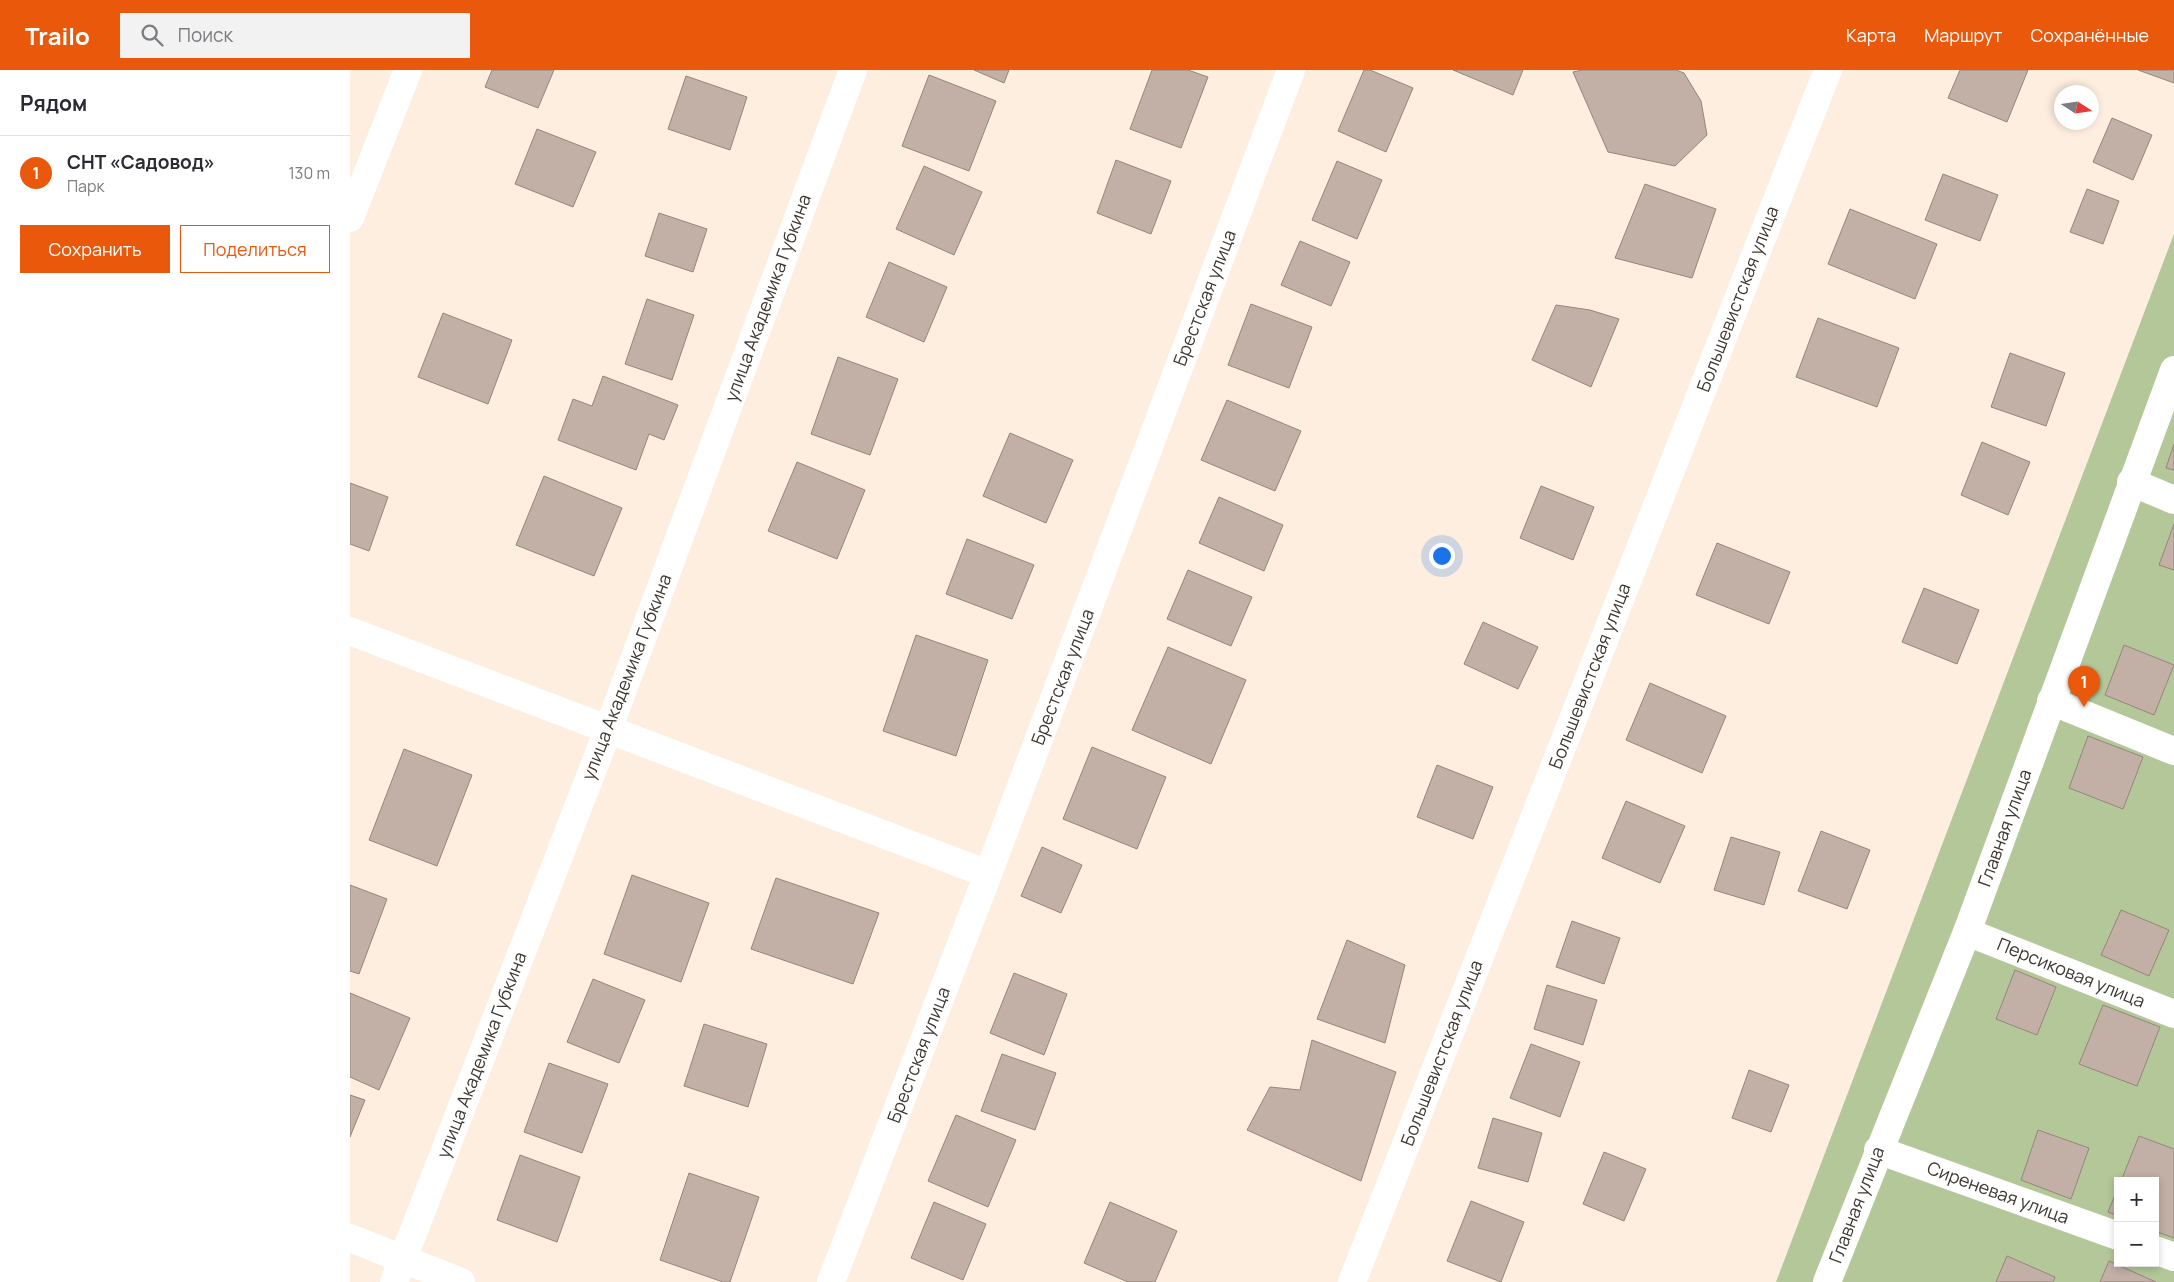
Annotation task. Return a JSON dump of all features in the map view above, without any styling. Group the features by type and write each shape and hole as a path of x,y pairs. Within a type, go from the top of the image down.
{"street":[{"path":"350,218 408,70"},
{"name":"улица Академика Губкина","path":"398,1271 608,730 853,70"},
{"name":"Брестская улица","path":"831,1282 988,874 1291,70"},
{"name":"Большевистская улица","path":"1352,1282 1828,70"},
{"name":"Главная улица","path":"1827,1282 1878,1150 1967,932 2131,482 2174,370"},
{"path":"2131,482 2174,500"},
{"path":"350,631 988,874"},
{"path":"2051,701 2174,751"},
{"name":"Персиковая улица","path":"1967,932 2174,1014"},
{"name":"Сиреневая улица","path":"1878,1150 2114,1235"},
{"path":"350,1238 398,1271 461,1282"},
{"path":"2159,1251 2174,1257"}],"green space":[{"path":"2174,234 2174,1282 1776,1282"}],"building":[{"path":"492,70 554,70 538,108 485,87"},
{"path":"974,70 1009,70 1004,83"},
{"path":"1152,70 1188,70 1208,77 1181,148 1130,129"},
{"path":"1364,70 1370,70 1413,88 1386,152 1338,131"},
{"path":"1453,70 1523,70 1513,95"},
{"path":"1582,70 1676,70 1684,73 1701,101 1707,135 1675,166 1608,152 1573,72"},
{"path":"1960,70 2028,70 2007,122 1948,98"},
{"path":"2138,70 2174,70 2174,83"},
{"path":"929,75 996,101 969,171 902,146"},
{"path":"686,76 747,97 730,150 668,129"},
{"path":"2112,118 2152,135 2133,180 2093,162"},
{"path":"537,129 596,152 573,207 515,184"},
{"path":"1116,160 1171,181 1151,234 1097,213"},
{"path":"1337,161 1382,180 1357,239 1312,220"},
{"path":"924,166 982,192 954,255 896,229"},
{"path":"1943,174 1998,195 1980,241 1925,220"},
{"path":"1645,184 1716,209 1692,278 1615,258"},
{"path":"2087,189 2119,201 2103,244 2070,232"},
{"path":"1850,209 1937,244 1915,299 1828,264"},
{"path":"659,213 707,229 693,272 645,256"},
{"path":"1300,241 1350,262 1331,306 1281,285"},
{"path":"889,262 947,287 924,342 866,317"},
{"path":"647,299 694,315 672,380 625,364"},
{"path":"1251,304 1312,327 1289,388 1228,365"},
{"path":"1556,305 1590,310 1619,319 1591,387 1532,360"},
{"path":"443,313 512,340 488,404 418,377"},
{"path":"1818,318 1899,348 1877,407 1796,377"},
{"path":"2010,353 2065,373 2046,426 1991,407"},
{"path":"838,357 898,379 870,455 811,434"},
{"path":"603,376 678,405 664,440 649,434 636,470 558,440 573,399 592,406"},
{"path":"1227,400 1301,431 1275,491 1201,460"},
{"path":"1010,433 1073,460 1046,523 983,496"},
{"path":"1982,442 2030,462 2008,515 1961,495"},
{"path":"2174,444 2174,470 2166,468"},
{"path":"797,462 865,490 837,559 768,531"},
{"path":"544,476 622,508 594,576 516,545"},
{"path":"350,483 388,497 369,551 350,544"},
{"path":"1541,486 1594,507 1573,560 1520,538"},
{"path":"1219,497 1283,525 1264,571 1199,543"},
{"path":"2174,524 2174,570 2159,565"},
{"path":"967,539 1034,565 1012,619 946,594"},
{"path":"1717,543 1790,572 1769,624 1696,595"},
{"path":"1188,570 1252,597 1231,646 1167,619"},
{"path":"1924,588 1979,610 1957,664 1902,642"},
{"path":"1483,622 1538,647 1518,689 1464,664"},
{"path":"916,635 988,660 956,756 883,731"},
{"path":"2124,645 2174,665 2154,715 2105,695"},
{"path":"1168,647 1246,680 1211,764 1132,730"},
{"path":"1650,683 1726,716 1702,773 1626,740"},
{"path":"2088,736 2143,757 2123,809 2069,788"},
{"path":"1092,747 1166,777 1137,849 1063,819"},
{"path":"404,749 472,775 437,866 369,840"},
{"path":"1437,765 1493,787 1473,839 1417,817"},
{"path":"1626,801 1685,826 1660,883 1602,858"},
{"path":"1821,831 1870,850 1847,909 1798,891"},
{"path":"1731,837 1780,852 1764,905 1714,890"},
{"path":"1042,847 1082,865 1061,913 1021,896"},
{"path":"632,875 709,903 681,982 604,954"},
{"path":"776,878 879,913 853,984 751,949"},
{"path":"350,885 387,899 359,974 350,971"},
{"path":"2121,910 2169,930 2149,976 2101,955"},
{"path":"1572,921 1620,938 1604,984 1556,967"},
{"path":"1347,940 1405,965 1385,1043 1317,1019"},
{"path":"2015,970 2056,987 2037,1035 1996,1019"},
{"path":"1014,973 1067,994 1044,1055 990,1033"},
{"path":"593,979 645,1000 619,1063 567,1042"},
{"path":"1547,985 1597,1000 1583,1045 1534,1029"},
{"path":"350,993 410,1018 379,1090 350,1077"},
{"path":"2103,1005 2160,1027 2137,1086 2079,1064"},
{"path":"704,1024 767,1044 748,1107 684,1086"},
{"path":"1312,1040 1396,1072 1361,1181 1247,1130 1270,1087 1300,1090"},
{"path":"1531,1044 1580,1062 1560,1117 1510,1098"},
{"path":"1002,1054 1056,1073 1035,1130 981,1111"},
{"path":"549,1063 608,1084 582,1153 524,1132"},
{"path":"1749,1070 1789,1085 1771,1132 1732,1118"},
{"path":"350,1095 365,1100 350,1137"},
{"path":"956,1115 1016,1140 988,1207 928,1181"},
{"path":"1493,1118 1542,1133 1528,1182 1478,1168"},
{"path":"2038,1130 2089,1148 2071,1199 2021,1180"},
{"path":"2139,1136 2174,1149 2174,1238 2159,1232 2159,1177 2123,1177"},
{"path":"1604,1152 1646,1169 1624,1221 1583,1204"},
{"path":"520,1155 580,1177 557,1242 497,1220"},
{"path":"689,1173 759,1197 730,1282 723,1282 660,1260"},
{"path":"2114,1198 2114,1214 2108,1212"},
{"path":"1471,1201 1524,1222 1501,1282 1447,1261"},
{"path":"934,1202 986,1224 963,1280 911,1258"},
{"path":"1110,1202 1177,1231 1155,1282 1128,1282 1084,1263"},
{"path":"2007,1256 2055,1277 2053,1282 1996,1282"},
{"path":"2109,1261 2114,1263 2114,1267 2122,1267 2156,1282 2100,1282"}],"place":[{"name":"СНТ «Садовод»","path":"2084,707"}]}
